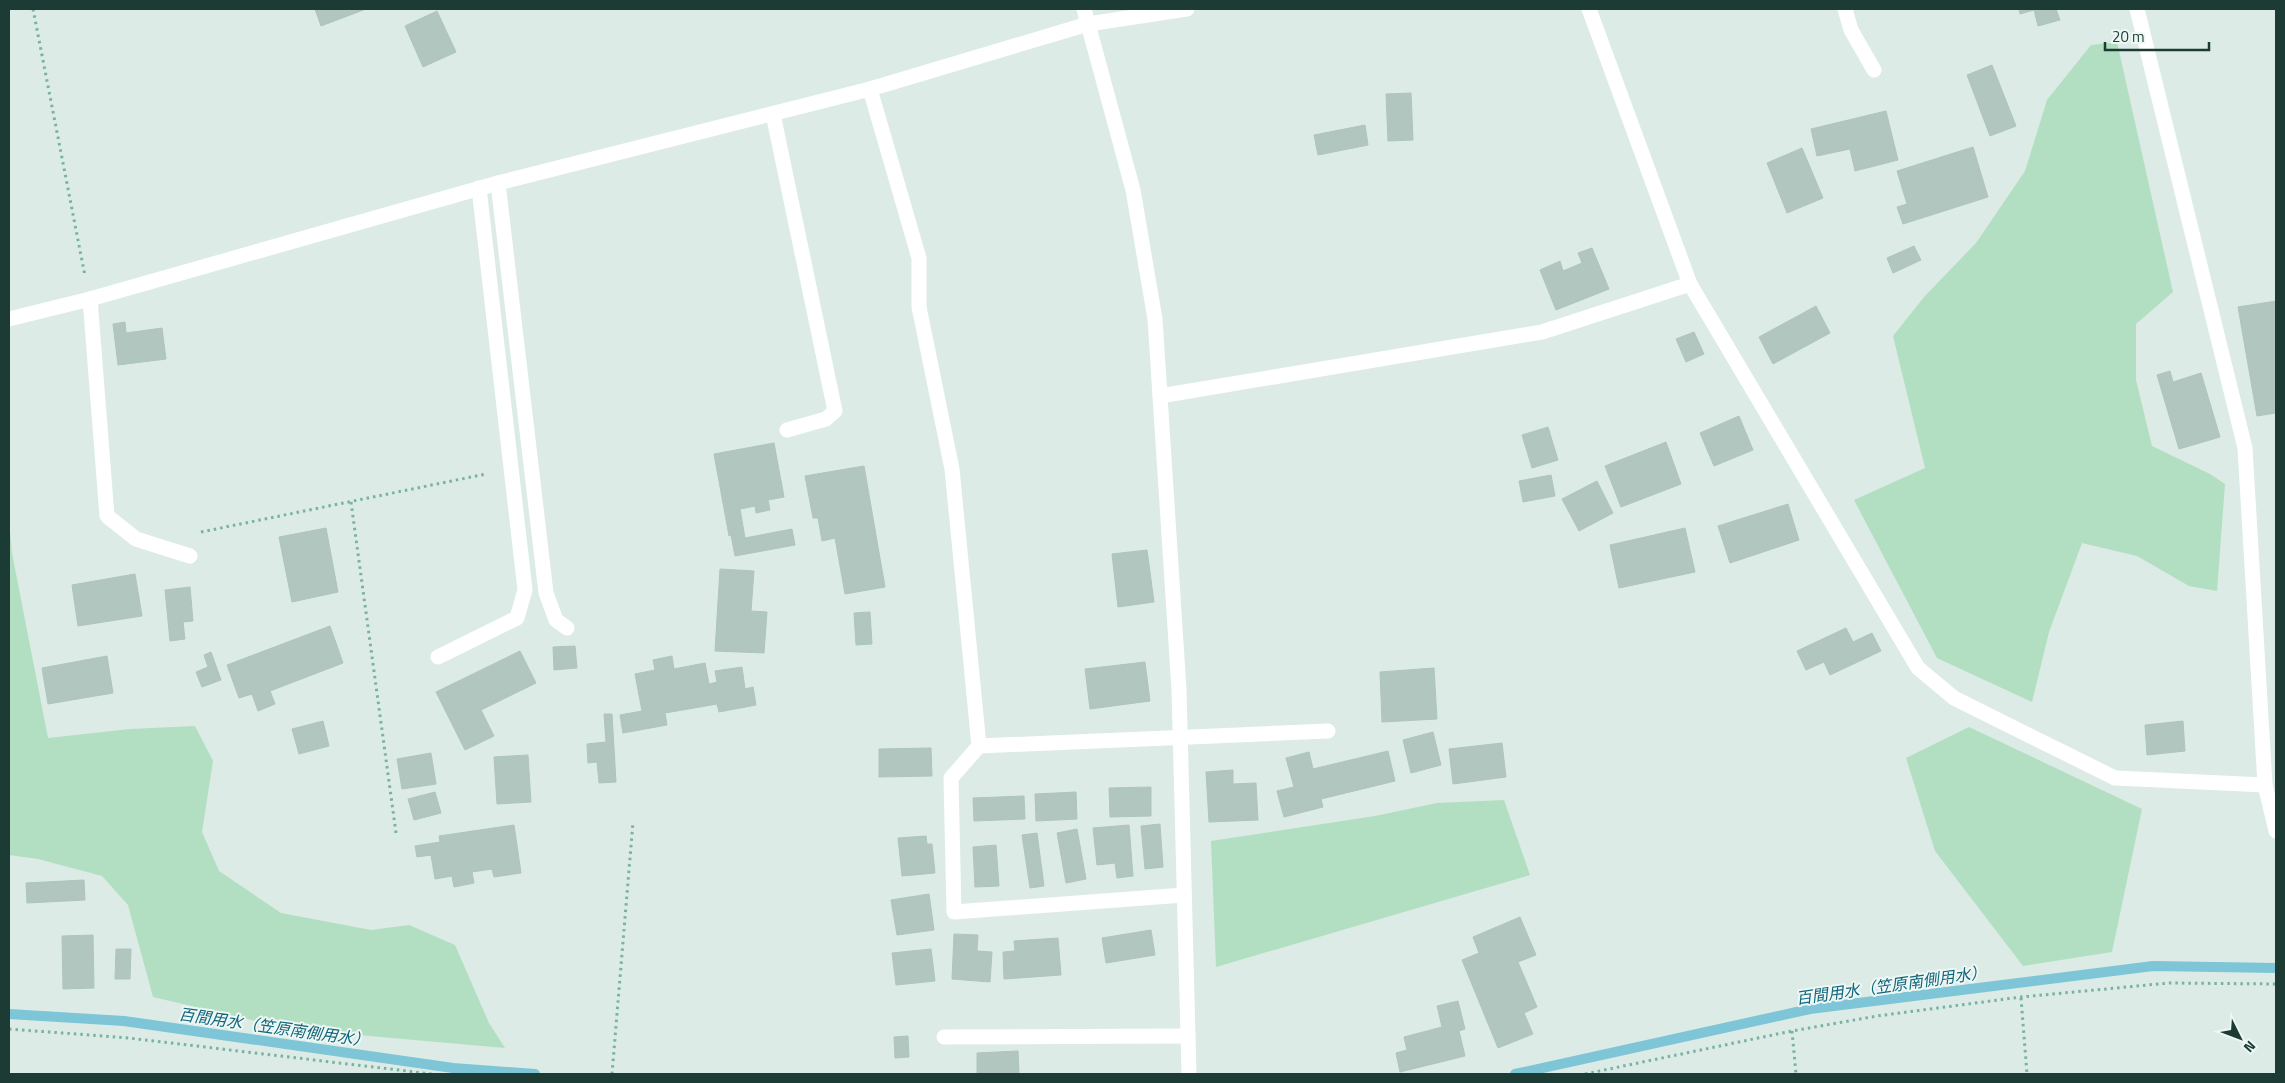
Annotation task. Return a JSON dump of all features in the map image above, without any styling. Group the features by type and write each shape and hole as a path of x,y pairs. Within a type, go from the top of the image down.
{"street":[{"path":"1084,9 1133,190 1155,319 1179,689 1189,1074"},
{"path":"9,319 90,299 479,188 870,89 1088,24 1187,9"},
{"path":"1589,9 1690,284 1918,668 1954,698 2115,778 2265,785"},
{"path":"1844,9 1851,30 1874,70"},
{"path":"2137,9 2245,448 2265,785 2276,831"},
{"path":"870,89 920,258 919,307 952,469 979,746"},
{"path":"773,114 835,411 826,419 787,430"},
{"path":"498,183 546,594 556,620 567,628"},
{"path":"438,657 517,618 525,590 479,188"},
{"path":"1160,396 1542,332 1690,284"},
{"path":"90,299 107,516 136,539 190,556"},
{"path":"1184,895 954,912 951,778 979,746 1328,731"},
{"path":"944,1037 1188,1036"}],"path":[{"path":"33,9 90,299"},
{"path":"196,533 511,469"},
{"path":"351,502 396,833"},
{"path":"612,1074 634,822"},
{"path":"1585,1074 1792,1030 1877,1016 2021,997 2169,983 2276,984"},
{"path":"2021,997 2027,1074"},
{"path":"9,1029 129,1038 432,1074"},
{"path":"1792,1030 1796,1074"}],"green space":[{"path":"2117,42 2173,292 2136,324 2136,380 2152,446 2210,474 2225,484 2217,591 2189,586 2137,556 2082,543 2049,632 2032,702 1937,658 1854,500 1925,468 1893,336 1924,297 1976,243 2025,171 2047,100 2091,45"},
{"path":"9,520 12,553 48,738 130,729 195,726 213,761 202,832 219,871 281,913 371,930 409,925 455,945 489,1023 505,1048 290,1029 153,997 128,905 102,876 38,859 9,855"},
{"path":"1969,727 2142,809 2112,952 2023,966 1935,851 1906,758"},
{"path":"1504,800 1530,875 1216,967 1211,841 1375,816 1437,803"}],"building":[{"path":"315,9 366,9 321,26"},
{"path":"2019,9 2056,9 2060,20 2038,26 2034,10 2020,14"},
{"path":"437,11 456,52 423,67 405,26"},
{"path":"1992,65 2016,126 1990,136 1967,75"},
{"path":"1411,93 1413,140 1388,141 1386,94"},
{"path":"1886,111 1898,160 1855,171 1850,149 1817,156 1811,129"},
{"path":"1365,125 1368,145 1318,155 1314,135"},
{"path":"1973,147 1988,197 1903,224 1897,207 1907,204 1897,171"},
{"path":"1802,148 1823,198 1787,213 1767,163"},
{"path":"1914,246 1921,260 1893,273 1887,258"},
{"path":"1592,248 1609,289 1556,310 1540,270 1560,261 1563,271 1582,263 1578,253"},
{"path":"2276,301 2276,413 2257,416 2238,307"},
{"path":"1816,306 1830,333 1773,364 1759,337"},
{"path":"125,322 126,333 162,328 166,359 118,365 113,324"},
{"path":"1694,332 1704,354 1686,362 1676,339"},
{"path":"2170,371 2173,382 2201,373 2220,437 2179,449 2157,375"},
{"path":"1739,416 1753,450 1714,466 1700,433"},
{"path":"1548,427 1558,460 1532,468 1522,435"},
{"path":"1666,442 1681,484 1621,507 1605,466"},
{"path":"774,443 784,497 768,500 770,510 756,513 755,506 740,509 745,538 792,529 795,545 735,556 731,535 729,536 714,454"},
{"path":"864,466 885,587 845,594 835,538 822,541 818,518 813,518 805,476"},
{"path":"1551,475 1555,496 1523,502 1519,481"},
{"path":"1597,481 1613,513 1579,531 1562,499"},
{"path":"1788,504 1799,540 1730,563 1718,526"},
{"path":"326,528 338,592 292,602 279,537"},
{"path":"1685,528 1695,572 1619,588 1610,545"},
{"path":"1147,550 1154,602 1118,607 1112,554"},
{"path":"720,569 754,571 751,611 767,612 764,653 715,651"},
{"path":"135,574 142,616 78,626 72,585"},
{"path":"190,587 193,621 183,622 185,639 170,641 165,590"},
{"path":"870,612 872,644 856,645 854,613"},
{"path":"330,626 343,663 270,691 275,704 258,711 252,694 239,698 227,665"},
{"path":"1846,628 1853,642 1872,633 1881,651 1830,675 1824,662 1806,670 1797,651"},
{"path":"575,646 577,668 554,670 553,647"},
{"path":"520,651 536,683 481,710 494,736 465,750 436,692"},
{"path":"211,652 221,680 202,687 196,672 208,667 204,655"},
{"path":"107,656 113,693 48,704 42,668"},
{"path":"672,656 674,669 705,663 709,684 717,682 715,671 742,667 745,689 753,687 756,705 719,712 717,704 665,713 667,725 623,733 620,715 642,711 635,674 655,670 653,660"},
{"path":"1145,662 1150,701 1090,709 1085,669"},
{"path":"1434,668 1437,719 1382,722 1380,672"},
{"path":"604,714 612,714 616,782 599,783 597,762 588,763 587,744 606,742"},
{"path":"323,721 329,746 299,754 292,729"},
{"path":"2183,721 2185,751 2147,755 2145,725"},
{"path":"1433,732 1441,765 1411,773 1403,740"},
{"path":"1502,743 1506,777 1453,784 1449,749"},
{"path":"931,748 932,776 879,777 879,749"},
{"path":"1388,751 1395,781 1321,799 1323,807 1284,817 1277,791 1294,787 1286,758 1309,752 1313,769"},
{"path":"431,753 436,784 402,789 397,759"},
{"path":"528,755 531,802 497,804 494,757"},
{"path":"1233,770 1233,784 1256,783 1258,820 1209,822 1206,772"},
{"path":"1151,787 1151,816 1110,817 1109,788"},
{"path":"435,792 441,813 414,820 408,799"},
{"path":"1076,792 1077,819 1036,821 1035,794"},
{"path":"1024,796 1025,819 974,821 973,798"},
{"path":"1160,824 1163,867 1145,869 1141,826"},
{"path":"514,825 521,873 494,877 492,869 472,872 474,883 454,887 452,876 435,879 431,855 417,857 415,846 440,842 439,836"},
{"path":"1129,825 1133,876 1117,878 1115,863 1097,865 1093,828"},
{"path":"1077,829 1086,879 1066,883 1057,833"},
{"path":"1037,833 1044,886 1030,888 1022,835"},
{"path":"926,836 927,844 932,844 935,873 902,876 898,838"},
{"path":"996,845 999,886 975,887 973,847"},
{"path":"84,880 85,900 27,903 26,883"},
{"path":"929,894 934,930 897,935 891,900"},
{"path":"1520,917 1536,955 1518,962 1537,1007 1524,1013 1533,1034 1498,1048 1462,960 1479,953 1473,937"},
{"path":"1151,930 1155,955 1106,963 1102,938"},
{"path":"954,934 978,935 977,951 992,952 990,982 952,979"},
{"path":"93,935 94,988 63,989 62,936"},
{"path":"1058,938 1061,975 1004,979 1003,952 1015,951 1014,941"},
{"path":"116,949 131,949 130,979 115,979"},
{"path":"931,949 935,981 896,985 892,953"},
{"path":"1458,1001 1465,1029 1459,1031 1465,1056 1400,1072 1396,1053 1407,1050 1404,1037 1442,1027 1437,1006"},
{"path":"908,1036 909,1057 895,1058 894,1037"},
{"path":"1018,1051 1019,1074 977,1074 977,1053"}],"waterway":[{"name":"百間用水（笠原南側用水）","path":"1515,1074 1810,1009 2153,966 2276,968"},
{"name":"百間用水（笠原南側用水）","path":"9,1014 124,1021 453,1068 535,1074"}]}
